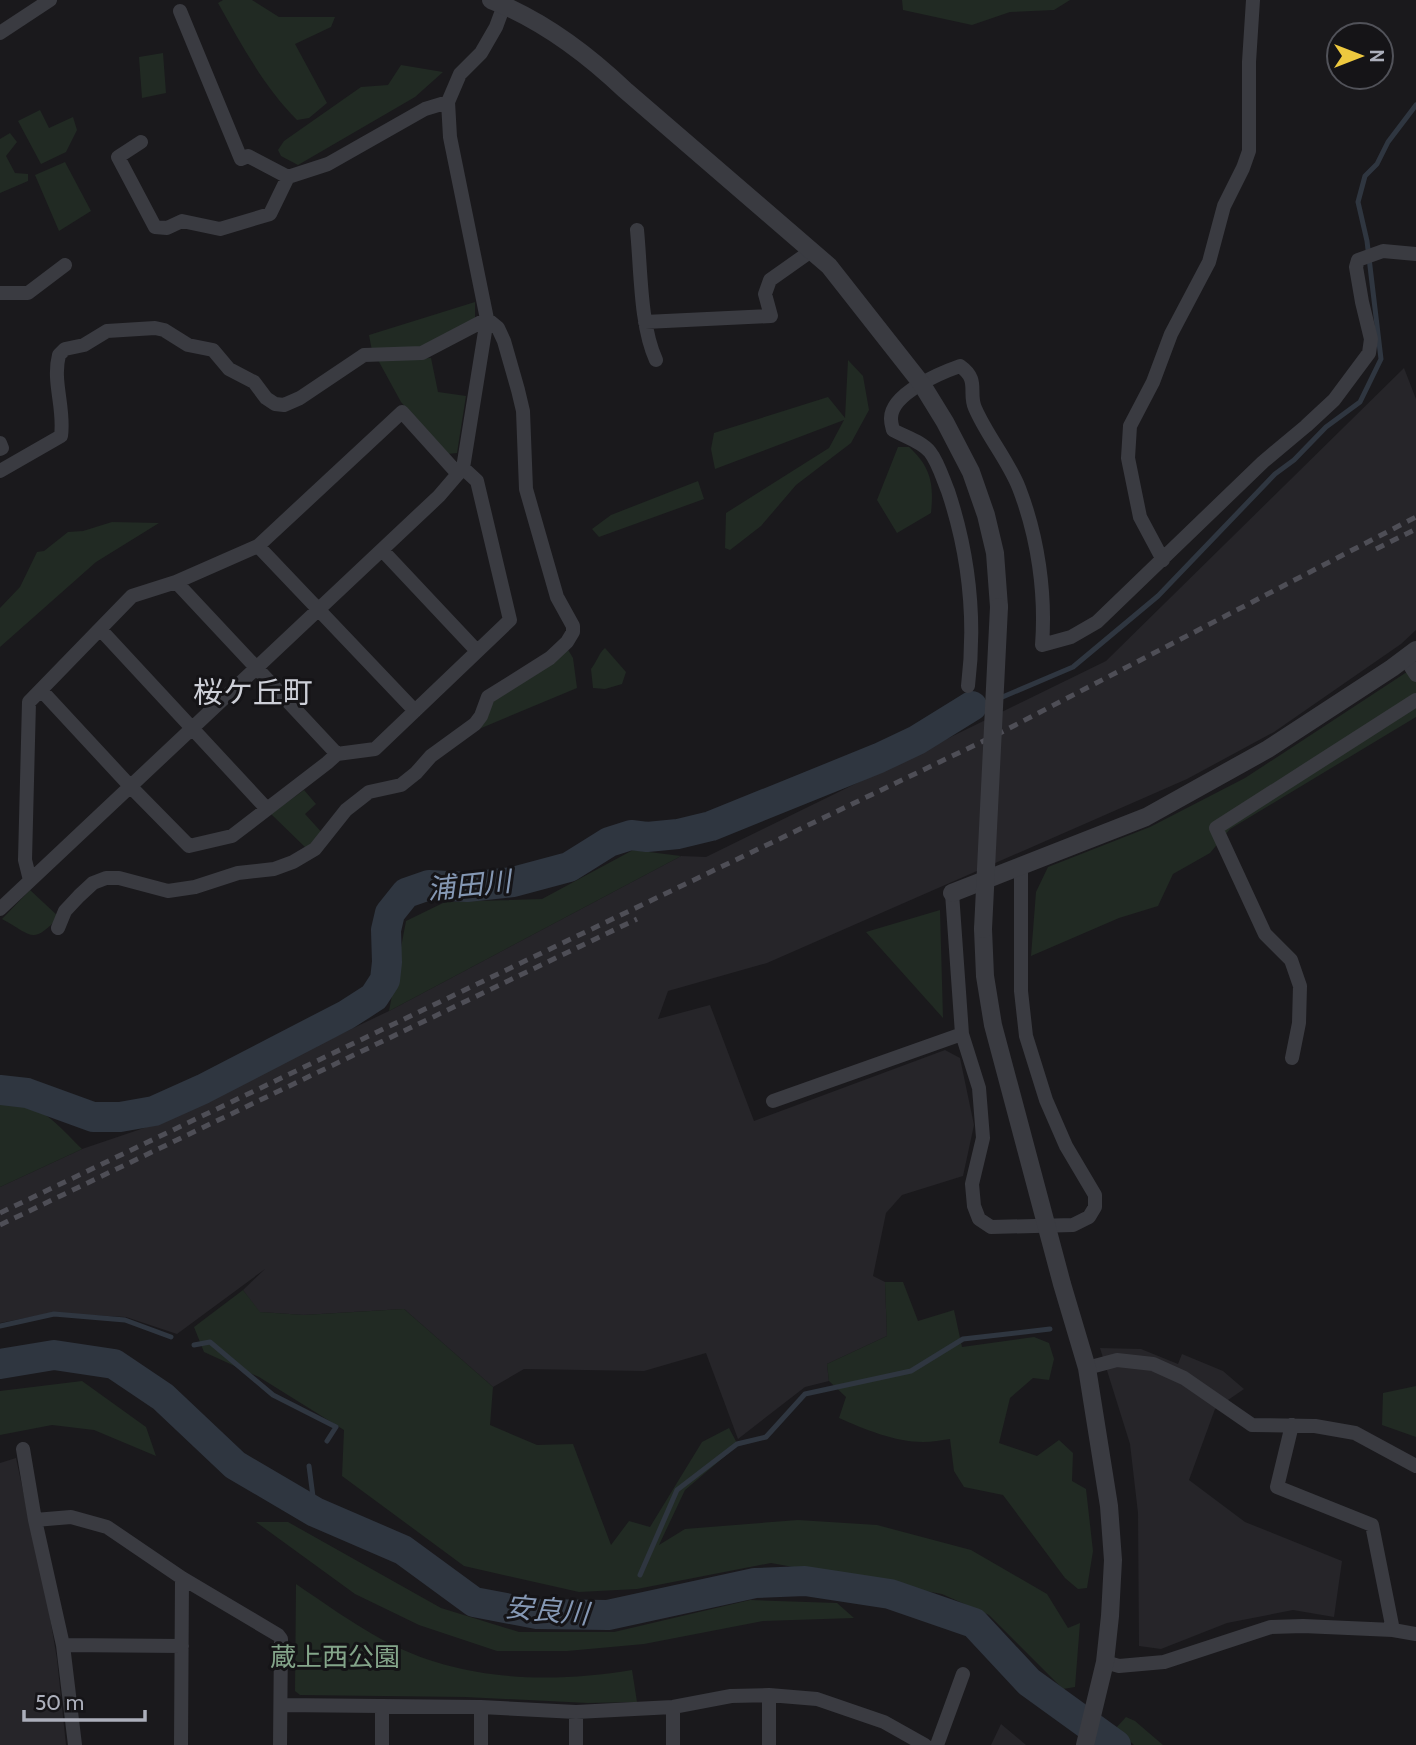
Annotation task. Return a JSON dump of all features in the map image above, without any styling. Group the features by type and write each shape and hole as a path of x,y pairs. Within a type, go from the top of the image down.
{"street":[{"path":"0,33 50,0"},
{"path":"1163,560 1140,517 1128,458 1130,426 1153,382 1171,334 1209,262 1224,206 1244,169 1249,151 1252,0"},
{"path":"0,909 383,550 439,496 460,471 487,320 450,137 448,102 460,74 481,53 496,27 500,2 548,28 592,58 625,90 829,266 920,383 945,422 971,472 986,515 995,554 999,607 983,929 985,976 993,1025 1087,1368 1110,1506 1113,1560 1105,1662 1085,1745"},
{"path":"180,11 241,159 248,156 288,177 328,164 425,108 448,102"},
{"path":"141,142 118,158 155,227 167,228 181,221 220,229 270,214 288,177"},
{"path":"637,230 645,322 656,360"},
{"path":"645,322 771,316 765,294 770,280 811,251"},
{"path":"968,686 971,660 971,596 957,519 944,480 931,453 921,444 893,430 890,418 895,404 920,383 960,366 968,371 974,386 974,405 1018,487 1031,528 1044,615 1042,645 1071,637 1097,622 1263,462 1334,400 1369,353 1371,339 1356,267 1358,260 1383,251 1416,254"},
{"path":"0,293 28,293 65,265"},
{"path":"0,471 61,436 62,406 56,376 59,355 65,349 84,345 107,331 155,328 164,330 188,345 213,350 229,369 254,382 266,398 275,404 284,405 300,398 364,355 422,353 487,320"},
{"path":"58,928 65,911 79,896 93,883 106,878 119,878 168,891 195,887 238,873 274,869 293,862 315,849 346,810 369,792 401,785 416,773 431,756 475,724 488,697 550,658 567,642 573,632 573,626 557,597 526,489 523,411 518,390 504,341 498,328 487,320"},
{"path":"30,880 25,860 29,702 132,596 176,582 258,546 402,412 460,471 477,481 510,620 375,749 337,754 232,836 189,846 41,691"},
{"path":"0,443 0,449"},
{"path":"258,546 415,711"},
{"path":"383,550 477,652"},
{"path":"176,582 337,754"},
{"path":"100,629 267,810"},
{"path":"1021,867 1021,991 1026,1036 1046,1100 1066,1146 1095,1195 1095,1207 1089,1217 1073,1225 991,1227 979,1219 974,1206 972,1184 983,1138 979,1088 962,1034 952,893 1157,811 1268,749 1410,654 1416,676"},
{"path":"1292,1058 1299,1023 1300,986 1290,960 1265,934 1216,828 1416,700"},
{"path":"773,1101 962,1034"},
{"path":"1087,1368 1117,1360 1153,1364 1184,1378 1252,1426 1315,1426 1355,1433 1416,1466"},
{"path":"1292,1425 1277,1487 1373,1525 1393,1630"},
{"path":"23,1449 62,1646 75,1745"},
{"path":"35,1520 71,1517 107,1527 182,1578 278,1635 281,1639 280,1745"},
{"path":"181,1745 182,1578"},
{"path":"1105,1662 1119,1665 1164,1662 1271,1627 1393,1630 1416,1634"},
{"path":"62,1646 182,1646"},
{"path":"937,1745 963,1674"},
{"path":"281,1705 481,1707 576,1712 673,1707 731,1696 769,1695 817,1699 884,1722 925,1745"},
{"path":"769,1695 769,1745"},
{"path":"382,1706 382,1745"},
{"path":"481,1707 481,1745"},
{"path":"673,1707 673,1745"},
{"path":"576,1712 576,1745"}],"shaded area":[{"path":"1404,368 1416,399 1416,630 1401,644 1274,732 1187,779 767,963 668,991 658,1019 710,1005 754,1121 945,1050 960,1058 974,1125 963,1176 902,1195 886,1213 873,1276 885,1282 887,1336 827,1364 829,1381 805,1387 738,1439 706,1353 644,1371 524,1369 493,1387 404,1309 304,1315 259,1312 243,1290 265,1269 177,1334 126,1317 51,1313 0,1323 0,1187 82,1149 144,1128 389,1011 681,856 706,857 1106,661"},
{"path":"1100,1348 1141,1349 1178,1364 1182,1354 1223,1371 1244,1389 1215,1409 1189,1480 1245,1522 1342,1561 1334,1617 1293,1610 1227,1623 1161,1649 1139,1646 1138,1513 1130,1444"},
{"path":"16,1458 49,1611 66,1745 0,1745 0,1463"},
{"path":"1001,1724 1026,1745 991,1745"}],"green space":[{"path":"223,0 252,0 279,17 335,17 331,27 295,44 327,103 309,118 297,120 274,94 254,64 218,3"},
{"path":"902,0 1070,0 1054,10 1010,12 972,25 903,10"},
{"path":"163,53 166,93 142,98 139,57"},
{"path":"401,65 443,72 415,97 298,165 281,156 278,150 284,141 361,87 388,85"},
{"path":"40,110 49,128 73,117 77,130 66,152 41,164 18,121"},
{"path":"10,133 17,142 6,156 15,173 28,174 28,181 0,193 0,139"},
{"path":"65,162 91,211 59,231 35,175"},
{"path":"475,302 475,319 417,351 372,351 369,335"},
{"path":"431,358 438,392 466,396 457,453 447,454 401,402 378,360"},
{"path":"848,360 863,376 869,410 851,443 796,485 761,526 730,550 725,548 726,513 829,448 844,420 715,469 711,449 714,433 828,397 845,418"},
{"path":"898,447 909,447 922,462 931,485 932,503 931,513 897,533 877,500"},
{"path":"698,481 704,499 599,537 592,529 611,515"},
{"path":"112,522 159,523 96,562 0,647 0,608 20,587 37,552 44,551 68,532 83,531"},
{"path":"567,648 573,658 577,688 479,729 495,699"},
{"path":"605,648 626,672 622,684 605,689 593,688 591,669"},
{"path":"1416,666 1416,717 1230,829 1210,853 1173,874 1158,906 1119,918 1031,956 1036,892 1048,867 1150,827 1245,778"},
{"path":"304,790 316,804 305,814 324,835 307,849 271,814"},
{"path":"633,850 681,856 389,1011 406,921 445,902 542,899"},
{"path":"30,890 59,917 43,932 32,935 2,919"},
{"path":"940,910 943,1018 866,932"},
{"path":"0,1101 36,1109 82,1149 0,1187"},
{"path":"885,1282 903,1282 918,1321 954,1310 962,1347 1034,1337 1049,1343 1054,1359 1049,1380 1033,1378 1010,1398 999,1443 1037,1456 1059,1440 1073,1453 1072,1481 1086,1489 1093,1551 1087,1588 1078,1589 1065,1578 1003,1495 964,1487 954,1471 950,1439 923,1442 902,1440 839,1418 846,1397 829,1381 827,1364 887,1336"},
{"path":"243,1290 260,1312 304,1315 404,1309 493,1387 490,1425 537,1445 573,1444 611,1545 629,1521 650,1527 702,1442 729,1428 738,1445 685,1490 659,1545 685,1529 798,1520 877,1525 971,1550 1047,1594 1068,1628 1080,1623 1075,1687 1063,1689 989,1615 942,1594 771,1563 637,1589 579,1592 464,1566 342,1476 344,1430 259,1377 204,1352 194,1327"},
{"path":"82,1381 146,1427 156,1456 94,1430 52,1425 0,1435 0,1391"},
{"path":"1416,1386 1416,1437 1382,1425 1383,1393"},
{"path":"256,1522 288,1522 441,1608 519,1632 614,1632 750,1600 837,1603 854,1618 763,1621 644,1644 567,1651 497,1651 419,1625 355,1594"},
{"name":"蔵上西公園","path":"296,1584 381,1639 441,1664 504,1676 568,1677 632,1670 637,1702 300,1695 295,1691"},
{"path":"1126,1717 1135,1721 1163,1745 1134,1745 1116,1728"}],"waterway":[{"path":"972,706 993,701 1073,667 1158,596 1275,474 1294,460 1326,427 1360,402 1381,359 1367,241 1358,202 1365,176 1377,164 1388,142 1416,105"},
{"name":"浦田川","path":"0,1090 27,1093 93,1117 120,1117 154,1111 203,1089 346,1015 374,997 385,980 386,930 390,913 406,893 429,885 467,887 513,882 569,867 609,842 631,835 647,837 678,834 711,826 879,758 917,740 972,706"},
{"path":"0,1326 54,1314 125,1320 171,1337"},
{"path":"640,1575 677,1490 737,1444 766,1437 805,1394 911,1371 963,1339 1050,1329"},
{"path":"194,1345 210,1342 273,1395 336,1427 327,1441"},
{"name":"安良川","path":"0,1364 54,1355 114,1364 163,1397 235,1465 315,1512 403,1550 474,1602 537,1614 608,1615 755,1583 805,1581 890,1594 974,1623 1029,1682 1116,1745"},
{"path":"309,1466 315,1512"}],"railway":[{"path":"0,1213 998,734 1416,517"},
{"path":"1376,549 1416,529"},
{"path":"0,1225 637,919"}],"district":[{"name":"桜ケ丘町","path":"253,692"}]}
